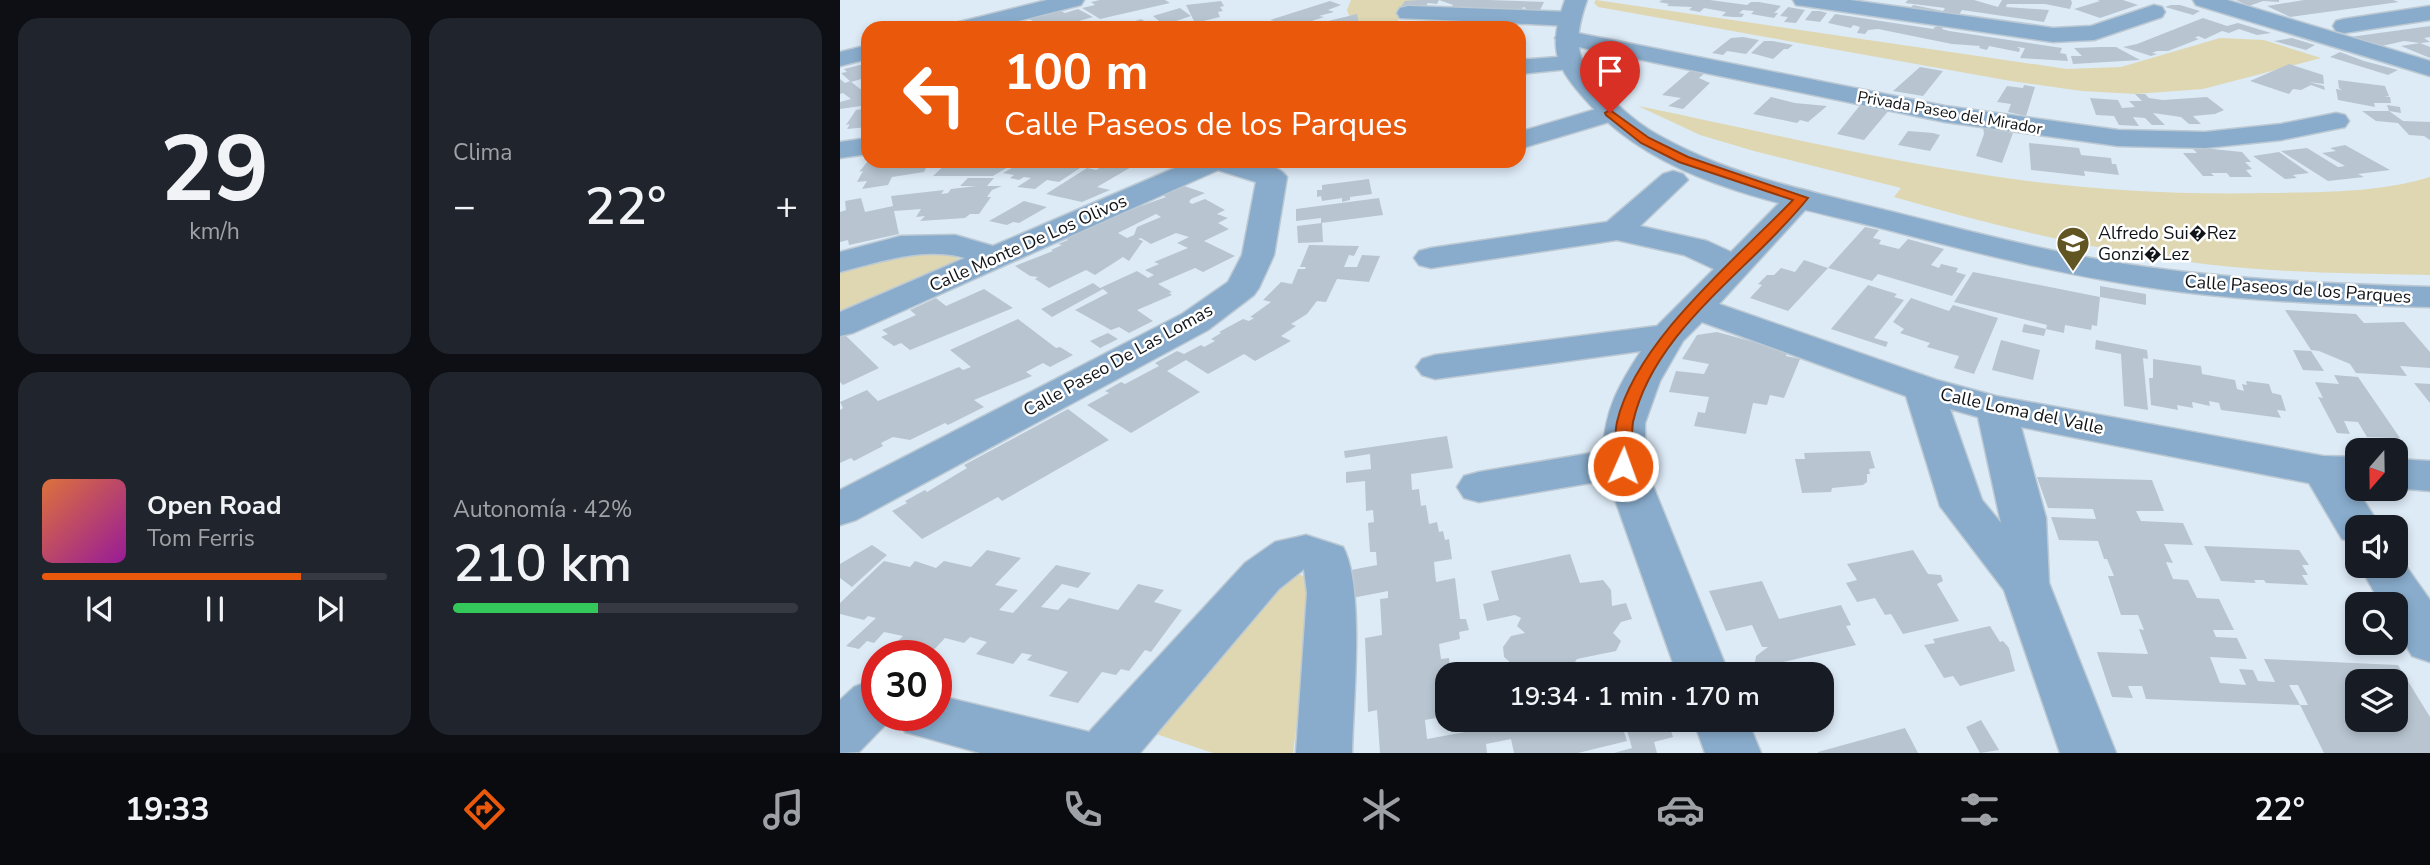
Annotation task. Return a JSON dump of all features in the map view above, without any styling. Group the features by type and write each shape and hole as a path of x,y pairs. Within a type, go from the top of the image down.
{"street":[{"path":"990,21 1073,0"},
{"path":"1804,0 2053,35 2094,33 2154,12"},
{"path":"2204,0 2430,69"},
{"path":"1409,13 1485,21"},
{"path":"2344,26 2430,13"},
{"path":"1526,25 1571,30"},
{"path":"1526,62 1571,30"},
{"name":"Calle Paseos de los Parques","path":"1571,30 1610,113 1645,140 1684,160 1801,198 2035,257 2180,282 2319,294 2430,297"},
{"name":"Privada Paseo del Mirador","path":"1571,30 1945,114 2118,138 2205,139 2281,132 2336,121"},
{"path":"840,59 861,54"},
{"path":"1526,139 1610,113"},
{"path":"840,150 861,147"},
{"name":"Calle Monte De Los Olivos","path":"840,325 1201,168"},
{"name":"Calle Paseo De Las Lomas","path":"840,509 1195,321 1242,288 1258,254 1272,169"},
{"path":"1617,230 1673,180"},
{"path":"1698,662 1623,466 1625,423 1642,381 1668,336 1801,198"},
{"path":"1431,258 1617,230 1695,248 1734,266"},
{"path":"840,261 901,246 955,245 995,257"},
{"name":"Calle Loma del Valle","path":"1697,308 1923,390 1996,409 2340,472"},
{"path":"1435,367 1668,336"},
{"path":"1923,390 1962,506 2025,583 2088,753"},
{"path":"1996,409 2024,518 2025,583"},
{"path":"1479,487 1604,465 1623,466"},
{"path":"2340,472 2354,515"},
{"path":"2408,475 2430,476"},
{"path":"1105,753 1262,576 1291,552 1309,550 1326,559 1331,593 1324,753"},
{"path":"2390,578 2430,642"},
{"path":"952,723 1080,753"},
{"path":"1725,732 1733,753"}],"shaded area":[{"path":"1351,0 1415,0 1401,11 1398,21 1351,21 1347,10"},
{"path":"1596,0 2067,69 2121,67 2220,38 2264,40 2321,58 2203,89 2135,94 2082,91 2011,81 1598,7 1594,3"},
{"path":"1638,106 1947,169 2095,188 2198,193 2329,192 2370,189 2430,177 2430,275 2233,267 2147,256 2062,240 1894,197 1901,188 1700,135"},
{"path":"920,252 954,253 959,260 959,269 840,322 840,272"},
{"path":"1301,575 1310,580 1314,589 1293,753 1213,753 1156,734 1289,576"}],"building":[{"path":"1165,0 1170,3 1100,19 1082,8 1095,5 1091,2"},
{"path":"1439,0 1437,4 1428,3 1424,8 1400,8 1405,1"},
{"path":"1439,0 1544,2 1539,12 1524,11 1526,8 1523,7 1521,11 1449,9 1453,5"},
{"path":"1710,0 1747,5 1759,2 1781,6 1774,13 1778,13 1774,18 1743,10 1739,13 1744,14 1742,17 1733,17 1722,16 1726,12 1704,8 1700,12 1689,10 1692,7 1667,6 1669,4 1659,2"},
{"path":"1908,0 1974,0 1998,7 2002,0 2071,0 2072,3 2070,9 2045,4 2007,4 2006,7 2049,10 2044,22 1962,10 1958,16 1910,9 1913,5 1943,11 1945,8 1905,3"},
{"path":"2097,0 2123,0 2138,5 2100,18 2074,9 2100,1"},
{"path":"2236,0 2279,0 2279,2 2263,1 2249,6"},
{"path":"2304,0 2399,2 2290,17 2267,6"},
{"path":"1221,1 1224,6 1220,7 1223,11 1218,12 1220,17 1194,21 1186,5"},
{"path":"1330,1 1341,5 1328,10 1334,12 1312,21 1270,20"},
{"path":"2171,5 2200,11 2193,15 2165,7"},
{"path":"1788,7 1805,10 1796,23 1784,22 1788,17 1780,16"},
{"path":"1180,8 1191,16 1176,21 1159,21 1153,16"},
{"path":"1057,9 1065,13 1078,9 1093,17 1079,21 1033,21 1027,18"},
{"path":"1812,11 1827,13 1820,22 1805,20"},
{"path":"1357,14 1358,21 1328,21"},
{"path":"1835,14 1933,29 1936,26 1927,24 1929,21 1945,23 1942,29 1949,31 2062,48 2060,53 2066,54 2068,61 2020,58 2025,48 2017,47 2019,52 1989,46 1987,50 1979,48 1980,46 1952,44 1878,29 1868,30 1865,34 1857,33 1860,27 1853,25 1851,28 1828,23"},
{"path":"1437,18 1460,19 1458,21 1435,21"},
{"path":"2203,18 2227,26 2238,23 2271,33 2257,35 2239,29 2229,33 2222,31 2205,39 2198,36 2195,38 2199,39 2168,51 2157,51 2152,53 2157,54 2151,56 2123,47 2137,44"},
{"path":"2430,26 2430,37 2424,38 2430,42 2404,41 2382,46 2350,37"},
{"path":"1731,38 1759,40 1746,54 1727,51 1723,55 1712,53"},
{"path":"2292,38 2315,45 2306,50 2274,41"},
{"path":"1764,41 1793,45 1773,59 1751,53"},
{"path":"2420,43 2430,47 2430,58 2401,46"},
{"path":"2116,47 2140,60 2073,64 2071,56 2082,56 2074,48"},
{"path":"2340,52 2398,70 2388,75 2330,57"},
{"path":"2289,64 2323,75 2324,84 2309,82 2324,86 2325,90 2311,85 2301,90 2293,89 2289,94 2250,81"},
{"path":"861,65 861,79 851,82 841,73 847,72 844,69"},
{"path":"1920,67 1943,71 1923,96 1893,91"},
{"path":"1691,70 1705,73 1699,78 1710,83 1683,109 1668,106 1681,98 1662,95"},
{"path":"840,79 845,83 850,81 861,90 861,106 840,109 840,102 851,99 843,93 840,94"},
{"path":"2338,80 2385,86 2389,96 2384,96 2390,97 2391,103 2374,103 2375,107 2338,100 2336,89 2342,90"},
{"path":"2024,85 2035,87 2026,116 2008,112 2011,104 1997,102 2007,86 2023,88"},
{"path":"2135,94 2163,100 2207,97 2224,110 2215,114 2193,116 2201,124 2189,124 2181,117 2153,113 2165,125 2152,125 2145,118 2133,117 2139,126 2119,125 2114,116 2096,115 2090,98 2118,100 2122,108 2135,107 2129,101 2142,101"},
{"path":"1771,97 1795,103 1827,106 1808,122 1800,120 1797,123 1753,114"},
{"path":"1861,104 1890,109 1864,140 1837,134"},
{"path":"2387,105 2400,107 2401,113 2389,111"},
{"path":"861,109 861,128 847,129 850,124 846,125 856,110"},
{"path":"2362,111 2389,111 2403,121 2430,122 2430,140 2424,136 2409,135 2398,123 2376,121"},
{"path":"1983,127 2013,133 2002,163 1976,156 1984,134"},
{"path":"1908,131 1940,135 1930,151 1898,145"},
{"path":"2029,143 2079,148 2081,155 2111,158 2119,175 2084,171 2085,176 2031,170"},
{"path":"2345,145 2390,170 2358,174 2364,177 2328,181 2281,151 2307,148 2338,167 2345,166 2322,153 2336,151 2330,148"},
{"path":"2193,149 2242,152 2251,162 2245,162 2252,169 2246,170 2252,177 2230,177 2227,173 2203,176 2183,153 2197,153"},
{"path":"2279,152 2309,173 2285,179 2253,156"},
{"path":"862,168 926,168 924,172 892,177 888,185 862,189 867,181 857,182 863,171 859,172"},
{"path":"942,168 1006,168 993,176 933,176"},
{"path":"1012,168 1080,168 1059,182 1047,180 1035,189 1017,187 1031,178 1024,177 1019,180 1010,178 1014,175 1003,173"},
{"path":"1087,168 1129,168 1097,187 1110,190 1082,202 1046,194"},
{"path":"968,178 994,178 987,186 1002,186 992,190 987,197 991,197 979,214 970,214 965,218 920,221 925,216 916,217 921,209 894,211 899,234 849,245 848,240 840,242 840,212 846,210 845,201 861,198 865,212 893,206 891,196 944,190 941,194 948,193 951,189 976,186 960,186"},
{"path":"1369,179 1372,194 1350,197 1350,200 1342,202 1342,198 1322,201 1321,196 1317,197 1317,190 1322,190 1322,185"},
{"path":"1181,185 1205,193 1189,202 1192,204 1205,199 1225,210 1217,214 1228,218 1218,223 1229,229 1204,241 1235,256 1203,272 1195,268 1158,284 1172,292 1169,293 1172,295 1137,310 1153,321 1129,333 1119,327 1111,330 1075,310 1108,293 1103,289 1052,317 1041,309 1093,283 1100,288 1137,271 1148,278 1154,275 1145,270 1159,264 1154,262 1188,248 1177,243 1189,237 1176,233 1151,244 1141,238 1138,239 1143,241 1129,261 1123,257 1095,275 1086,270 1049,288 1035,279 1038,277 1030,276 1015,266 1053,251 1051,250 1062,245 1058,244 1068,240 1062,236 1137,204 1141,206 1166,197 1159,194","holes":["1156,214 1161,217 1137,227 1134,235 1127,238 1118,233"]},
{"path":"1379,198 1383,215 1321,223 1321,218 1296,221 1296,209"},
{"path":"1024,201 1047,207 1019,223 1007,225 989,221"},
{"path":"1322,223 1323,242 1298,243 1297,226"},
{"path":"1865,227 1879,230 1873,238 1881,240 1879,244 1899,249 1908,239 1944,249 1931,265 1958,268 1956,272 1966,275 1952,296 1878,274 1872,281 1828,268"},
{"path":"1309,245 1359,246 1354,256 1349,255 1344,267 1357,267 1362,255 1380,256 1369,282 1337,279 1326,302 1317,301 1307,314 1291,324 1296,326 1281,336 1291,341 1255,361 1244,354 1208,374 1186,360 1167,371 1200,392 1131,433 1087,405 1109,393 1105,391 1121,382 1125,384 1159,366 1155,363 1177,351 1184,354 1201,345 1204,347 1215,341 1211,339 1221,333 1219,332 1243,319 1249,321 1254,318 1250,317 1271,302 1263,300 1281,282 1292,284 1298,269 1305,269 1306,267 1300,267"},
{"path":"1804,260 1828,268 1788,311 1750,298 1767,275 1774,275 1781,268 1795,272"},
{"path":"1973,272 2100,297 2097,326 2092,325 2091,330 2065,325 2064,333 2046,329 2047,325 1954,302"},
{"path":"1868,285 1897,294 1894,297 1904,300 1874,338 1888,342 1886,347 1831,329"},
{"path":"2100,286 2146,294 2146,305 2100,297"},
{"path":"984,289 1013,308 910,350 901,343 894,346 881,337 888,334 882,330 916,315 910,310 936,298 946,306"},
{"path":"1911,298 1949,311 1953,305 1998,318 1974,374 1954,368 1959,356 1927,347 1930,343 1900,333 1904,329 1893,322"},
{"path":"2285,310 2356,314 2364,323 2404,322 2430,352 2430,368 2400,366 2407,376 2356,373 2350,364 2311,350"},
{"path":"1018,319 1056,348 1060,347 1073,355 1050,367 1043,363 1026,372 1032,376 974,400 984,407 948,425 945,423 910,440 893,437 881,443 883,446 854,461 851,458 840,463 840,410 843,408 840,402 867,390 878,401 959,367 963,370 971,367 950,350"},
{"path":"2024,324 2046,329 2044,336 2022,332"},
{"path":"1717,332 1787,351 1786,356 1800,359 1784,398 1770,395 1767,405 1753,403 1746,434 1694,426 1698,412 1705,413 1709,397 1669,392 1676,371 1704,374 1709,364 1682,359 1697,335"},
{"path":"1108,333 1118,339 1100,348 1090,341"},
{"path":"844,334 879,368 843,385 840,382 840,336"},
{"path":"2001,340 2040,350 2033,380 1992,370"},
{"path":"2096,340 2147,350 2148,359 2143,358 2148,410 2124,406 2121,354 2095,349"},
{"path":"2293,350 2311,351 2324,371 2303,370"},
{"path":"2153,359 2201,366 2202,374 2235,380 2237,389 2244,391 2242,384 2247,385 2246,381 2269,384 2272,393 2281,395 2286,411 2277,410 2281,418 2221,410 2219,403 2209,401 2210,406 2192,402 2193,408 2177,405 2178,410 2151,405 2149,378 2153,378"},
{"path":"2334,375 2358,377 2400,438 2367,437 2358,422 2344,421 2350,434 2337,433 2318,397 2323,398 2315,382 2339,384"},
{"path":"2414,383 2430,384 2430,403"},
{"path":"1068,409 1109,440 1002,501 998,497 922,539 892,511 907,503 905,501 925,490 927,492 967,468 964,465"},
{"path":"1447,436 1453,468 1411,474 1412,490 1419,489 1421,506 1426,505 1429,524 1437,522 1439,532 1443,531 1445,540 1449,539 1452,559 1434,562 1436,582 1455,578 1460,619 1466,619 1469,630 1459,632 1460,639 1439,644 1441,659 1449,658 1450,662 1435,662 1435,718 1425,720 1427,739 1465,732 1624,732 1627,741 1578,753 1514,753 1511,739 1486,744 1487,753 1380,753 1377,710 1368,712 1365,638 1382,635 1380,599 1388,598 1388,591 1352,598 1351,570 1377,565 1376,552 1370,552 1368,523 1374,522 1373,510 1366,511 1365,481 1346,483 1346,472 1371,469 1370,454 1345,458 1344,451"},
{"path":"1870,451 1875,468 1869,469 1867,482 1863,485 1832,488 1831,492 1802,493 1795,459 1805,459 1804,453"},
{"path":"2037,477 2152,480 2164,511 2136,511 2141,521 2183,523 2193,545 2164,544 2173,563 2166,562 2173,579 2188,580 2197,598 2219,599 2234,630 2213,630 2216,637 2237,638 2247,659 2210,657 2220,683 2246,685 2239,669 2253,670 2258,681 2275,682 2264,659 2398,665 2400,669 2345,669 2345,732 2408,732 2408,681 2430,717 2430,753 2324,753 2300,705 2146,699 2142,686 2128,686 2133,698 2112,697 2097,652 2148,654 2139,629 2144,630 2138,615 2121,615 2108,576 2114,576 2098,541 2059,540 2051,517 2096,519 2093,509 2048,508","holes":["2289,685 2298,685 2308,705 2300,705"]},
{"path":"872,545 887,555 852,587 840,578 840,564"},
{"path":"2204,546 2299,550 2309,565 2302,565 2308,575 2302,575 2308,585 2266,583 2264,580 2254,580 2256,583 2221,581"},
{"path":"987,550 1021,558 995,585 1018,590 999,610 1013,613 1056,565 1091,573 1078,588 1062,584 1041,607 1058,610 1069,598 1118,610 1138,584 1164,590 1154,602 1182,610 1151,652 1145,650 1129,671 1121,669 1116,675 1102,672 1078,703 1049,696 1068,672 1027,660 1032,655 1022,653 1013,664 976,654 987,642 970,637 964,643 945,638 899,640 903,636 884,632 877,640 861,640 859,649 846,646 876,618 868,616 864,620 840,614 840,603 884,561 910,567 915,561 936,568 944,561 971,567"},
{"path":"1913,550 1928,574 1941,575 1943,581 1937,584 1959,621 1903,634 1891,614 1885,615 1875,598 1857,602 1846,583 1857,580 1847,564"},
{"path":"1570,554 1580,583 1603,580 1611,590 1612,606 1626,603 1632,619 1621,622 1613,633 1621,641 1616,651 1577,659 1575,662 1510,662 1504,657 1503,647 1511,636 1525,633 1517,626 1521,618 1515,615 1487,621 1483,604 1499,600 1491,571"},
{"path":"1762,581 1779,619 1841,605 1851,625 1846,626 1856,645 1784,662 1755,662 1756,656 1768,647 1762,647 1752,625 1726,631 1709,591"},
{"path":"1990,626 2000,642 2003,641 2009,648 2015,671 1960,686 1953,676 1944,678 1924,645 1935,643 1933,639"},
{"path":"1981,720 1999,750 1980,753 1966,727"},
{"path":"1905,728 1918,753 1818,753 1818,752"},
{"path":"1628,732 1671,732 1673,737 1654,742 1657,753 1614,753 1632,748"}],"place":[{"name":"Alfredo Sui�Rez Gonzi�Lez","path":"2073,273"}],"route":[{"path":"1610,113 1645,140 1684,160 1732,178 1801,198 1668,336 1642,381 1625,423 1623,466"}]}
